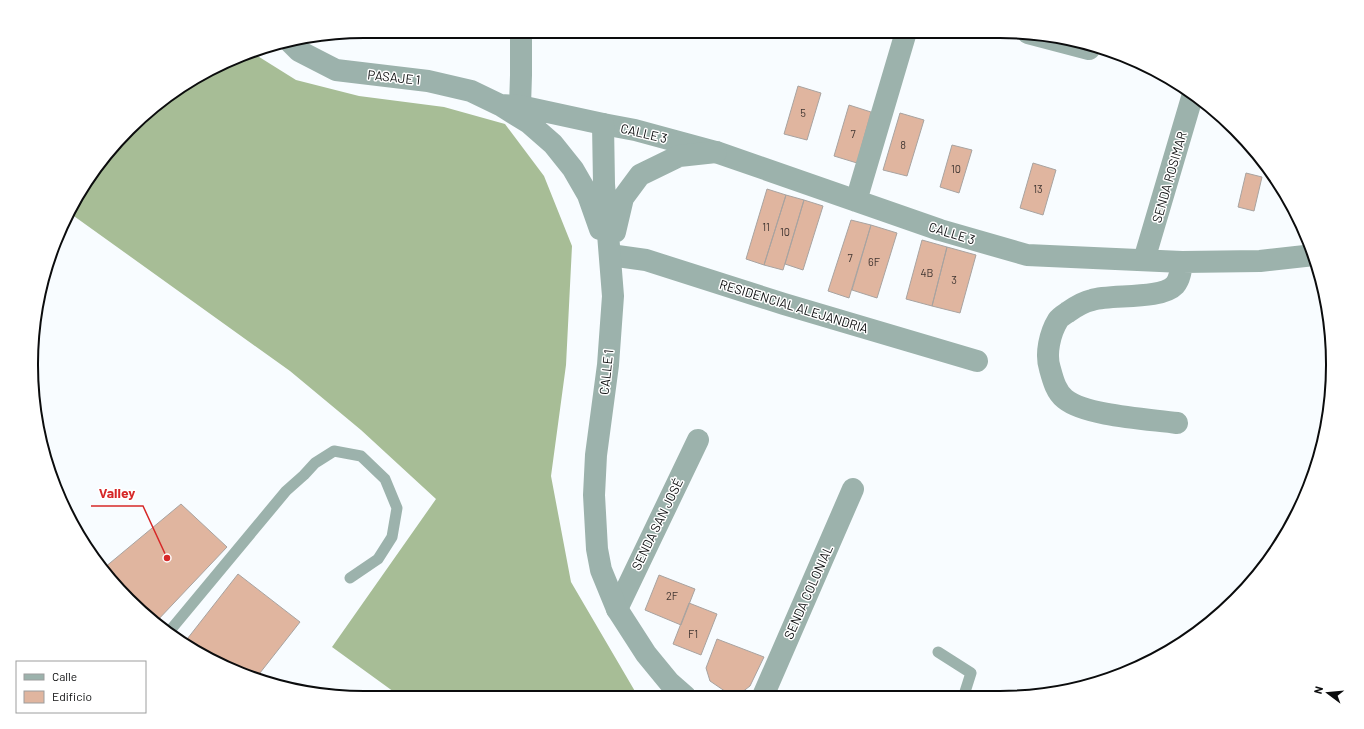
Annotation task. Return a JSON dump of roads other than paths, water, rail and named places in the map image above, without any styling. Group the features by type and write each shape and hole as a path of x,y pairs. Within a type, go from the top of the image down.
{"street":[{"path":"510,106 521,75 520,38"},
{"path":"856,201 904,38"},
{"name":"PASAJE 1","path":"294,46 299,51 336,70 428,81 471,91 510,106"},
{"name":"SENDA ROSIMAR","path":"1144,260 1191,100"},
{"path":"510,106 603,124"},
{"path":"510,106 553,144 573,169 588,195 610,255"},
{"name":"CALLE 3","path":"603,124 635,130 716,152 940,230 1027,255 1182,262 1260,261 1307,256"},
{"name":"CALLE 1","path":"603,124 604,184 613,296 608,365 596,455 594,495 597,549 602,570 617,608 646,654 669,682 679,691"},
{"path":"610,255 623,198 640,175 679,156 716,152"},
{"name":"RESIDENCIAL ALEJANDRIA","path":"610,255 646,260 784,304 977,361"},
{"path":"1177,423 1081,408 1064,398 1054,385 1048,363 1050,339 1059,319 1075,307 1093,299 1153,294 1165,291 1174,286 1180,275 1182,262"},
{"name":"SENDA SAN JOSÉ","path":"617,608 698,440"},
{"name":"SENDA COLONIAL","path":"765,691 853,489"}],"lane":[{"path":"172,628 286,491 315,463 334,451 361,456 385,479 397,508 392,536 378,559 350,578"},
{"path":"938,652 971,673 965,691"}],"place":[{"name":"Valley","path":"167,558"}]}
